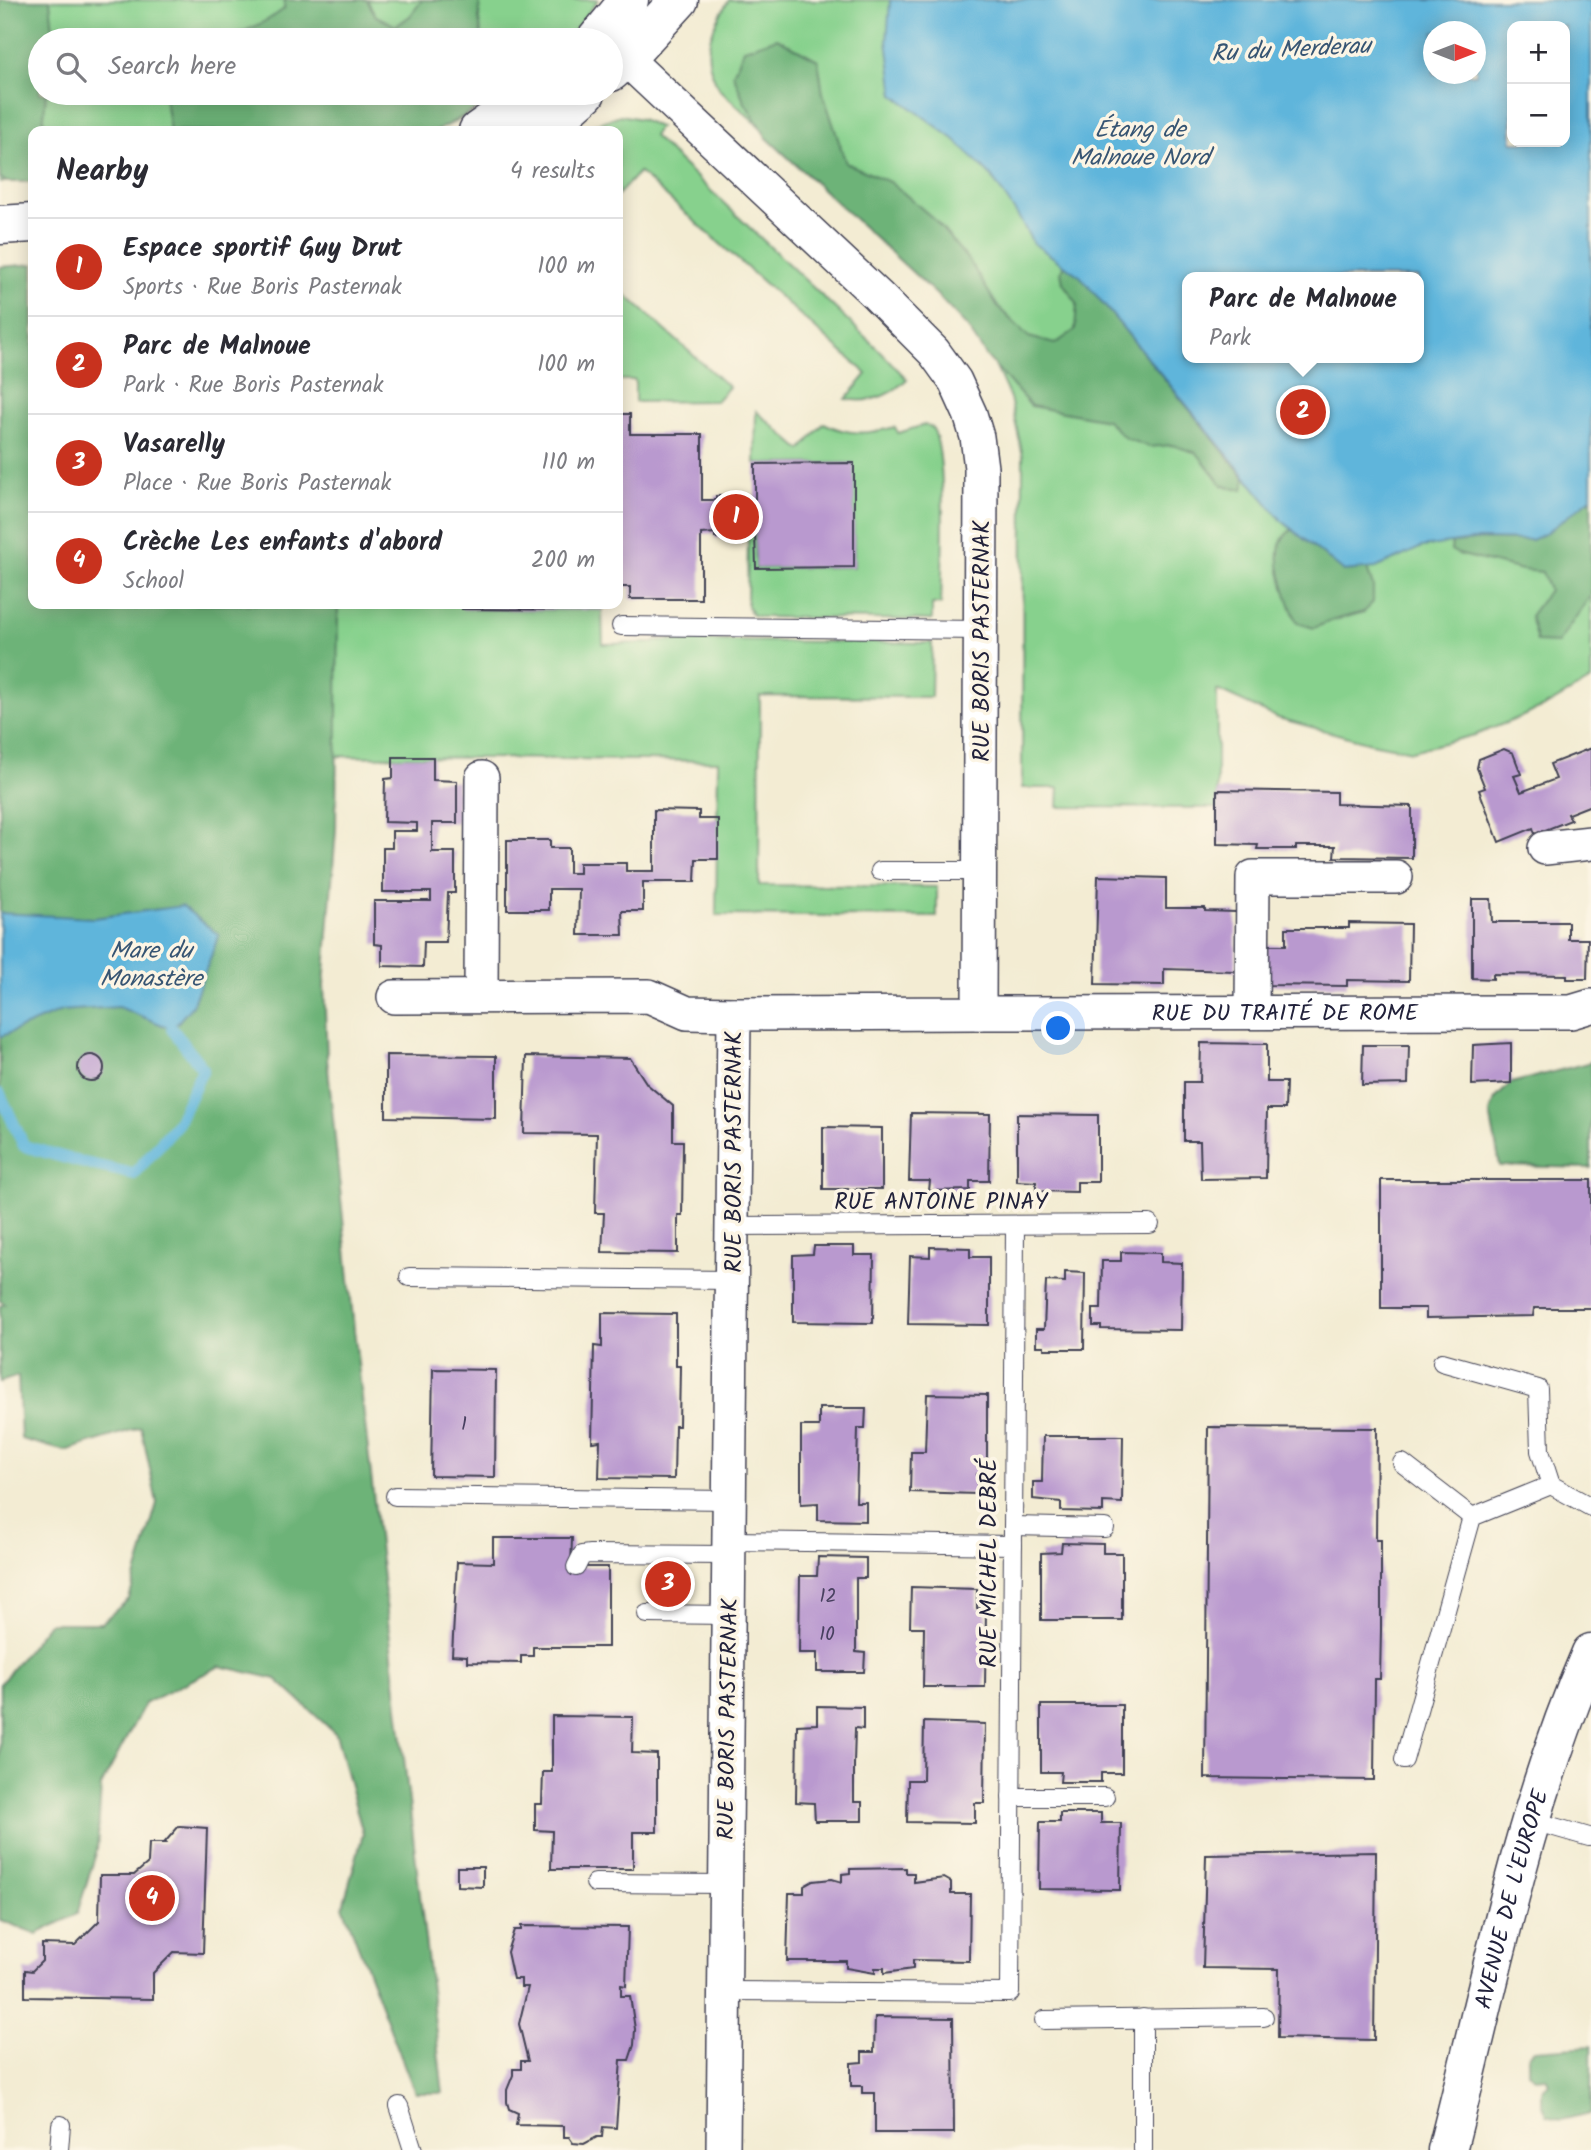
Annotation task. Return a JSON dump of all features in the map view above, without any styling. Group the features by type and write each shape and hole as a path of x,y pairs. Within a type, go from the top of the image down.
{"main road":[{"path":"617,28 628,0"},
{"path":"623,39 679,0"},
{"path":"485,126 514,105"},
{"path":"538,126 572,105"},
{"path":"0,225 28,223"},
{"name":"AVENUE DE L'EUROPE","path":"1447,2150 1496,1944 1530,1820 1559,1732 1591,1653"}],"street":[{"path":"623,32 651,0"},
{"name":"RUE BORIS PASTERNAK","path":"623,63 907,323 934,352 955,382 970,414 977,437 981,468 979,1013 734,1014 723,2150"},
{"path":"481,996 482,778"},
{"path":"1545,848 1591,843"},
{"path":"1252,1011 1253,877 1396,877"},
{"path":"394,998 649,996 687,1013 734,1014"},
{"name":"RUE DU TRAITÉ DE ROME","path":"979,1013 1571,1012 1591,1006"}],"lane":[{"path":"621,626 982,630"},
{"path":"880,871 979,871"},
{"name":"RUE ANTOINE PINAY","path":"733,1226 1150,1224"},
{"name":"RUE MICHEL DEBRÉ","path":"724,1991 1010,1993 1015,1225"},
{"path":"409,1277 732,1280"},
{"path":"1443,1362 1538,1389 1540,1451 1551,1485 1591,1507"},
{"path":"1402,1462 1472,1517"},
{"path":"1472,1517 1551,1485"},
{"path":"395,1496 730,1500"},
{"path":"1404,1760 1472,1517"},
{"path":"1013,1526 1105,1528"},
{"path":"576,1567 582,1555 590,1553 729,1548 1013,1545"},
{"path":"647,1614 728,1615"},
{"path":"1011,1797 1105,1797"},
{"path":"1530,1820 1589,1837"},
{"path":"595,1883 725,1884"},
{"path":"1044,2020 1264,2017"},
{"path":"1143,2018 1143,2150"},
{"path":"399,2106 413,2150"},
{"path":"59,2150 61,2125"}],"green space":[{"path":"0,0 598,0 576,28 28,28 28,105 483,105 446,126 28,126 28,182 0,182"},
{"path":"0,0 50,0 53,28 28,28 28,105 45,105 43,126 28,126 28,182 6,182 0,177"},
{"path":"285,0 367,0 376,16 396,26 410,16 422,0 480,0 480,28 250,28 284,9"},
{"path":"729,0 1591,0 1591,680 1544,707 1511,721 1475,735 1412,751 1278,718 1217,690 1217,808 1058,807 1059,788 1022,788 1023,456 1010,398 993,361 974,333 922,276 720,90 708,55 712,33"},
{"path":"777,38 818,60 823,93 846,163 892,183 935,220 970,262 998,307 1029,337 1055,344 1075,330 1077,303 1063,283 1061,271 1065,265 1081,276 1245,478 1243,490 1222,485 1197,453 1172,445 1149,447 1125,438 1107,420 1031,406 987,357 967,327 936,294 767,138 745,103 733,74 744,49"},
{"path":"166,105 483,105 445,126 169,126"},
{"path":"620,115 641,119 659,127 653,136 907,379 894,390 879,397 846,399 867,374 639,172 623,190 623,126 591,126"},
{"path":"28,264 28,609 338,609 336,829 324,985 327,1058 354,1329 443,2093 415,2093 343,1906 363,1834 336,1734 276,1679 220,1666 145,1703 101,1786 97,1850 77,1914 37,1934 0,1920 0,1684 49,1623 101,1623 129,1599 157,1503 141,1427 65,1451 21,1439 18,1376 0,1382 0,1306 5,1304 0,1301 0,267"},
{"path":"623,292 729,387 716,401 635,402 635,380 623,380"},
{"path":"756,411 801,450 824,423 842,430 859,432 895,427 898,433 924,425 932,427 940,460 943,512 941,604 932,604 932,620 752,615 747,605 748,533 755,533 756,568 854,567 853,463 755,464"},
{"path":"1591,498 1591,595 1558,643 1537,642 1530,616 1549,590 1542,572 1522,570 1458,554 1451,550 1452,543 1480,539 1531,540"},
{"path":"1298,527 1367,569 1373,586 1373,602 1364,612 1314,628 1297,623 1283,585 1279,556 1281,544 1287,534"},
{"path":"315,609 602,610 603,644 655,643 656,640 932,643 931,697 760,696 759,885 937,887 937,917 716,915 718,761 321,756"},
{"path":"1591,1062 1591,1168 1500,1166 1490,1113 1495,1099 1511,1083"},
{"path":"1591,2046 1591,2113 1561,2120 1547,2116 1542,2103 1542,2091 1549,2083 1546,2077 1535,2078 1528,2073 1528,2056 1534,2050"}],"water":[{"name":"Étang de Malnoue Nord","path":"890,0 1591,0 1591,498 1545,534 1531,540 1480,539 1422,547 1376,568 1343,571 1282,521 1081,277 1033,243 991,176 955,140 894,95 887,41"},
{"name":"Mare du Monastère","path":"182,906 219,935 192,1006 172,1029 119,1007 61,1011 0,1037 0,913 94,918"}],"building":[{"path":"623,414 630,414 630,434 702,434 702,500 716,500 716,496 755,499 755,464 854,463 854,567 756,568 755,533 740,533 740,538 715,538 715,533 701,534 701,599 630,599 630,587 623,587"},
{"path":"462,609 602,609 602,610"},
{"path":"1591,748 1591,805 1568,814 1571,820 1535,834 1533,828 1499,842 1479,790 1485,788 1477,768 1479,759 1504,749 1513,753 1521,774 1514,776 1521,792 1556,779 1550,764"},
{"path":"393,757 433,757 433,780 457,781 457,823 432,823 432,852 455,852 455,893 448,893 446,942 424,942 423,967 382,966 382,945 374,944 374,901 431,901 431,892 383,892 383,848 392,848 392,831 417,831 417,823 384,822 385,779 393,778"},
{"path":"1217,790 1336,792 1336,804 1412,806 1412,858 1334,857 1335,846 1257,849 1258,845 1217,844"},
{"path":"654,810 699,811 699,819 718,819 718,859 696,859 695,882 643,882 643,911 622,911 623,935 578,935 579,889 549,889 549,910 507,910 507,840 550,840 550,848 569,848 569,873 579,873 579,863 626,863 626,871 654,871"},
{"path":"1098,876 1166,878 1166,908 1205,908 1205,911 1236,912 1236,971 1164,969 1164,985 1095,984"},
{"path":"1472,899 1491,899 1492,922 1568,922 1568,939 1588,939 1587,979 1567,979 1567,975 1493,974 1493,979 1472,978"},
{"path":"1349,923 1410,924 1409,981 1347,980 1347,986 1267,985 1267,945 1286,945 1286,928 1349,928"},
{"path":"1201,1043 1267,1044 1267,1082 1286,1082 1285,1109 1267,1109 1266,1178 1201,1179 1200,1141 1184,1141 1184,1082 1200,1082"},
{"path":"1511,1043 1511,1083 1472,1085 1473,1045"},
{"path":"1363,1045 1409,1045 1408,1084 1362,1085"},
{"path":"91,1055 100,1059 104,1068 100,1077 91,1081 82,1077 78,1068 82,1059"},
{"path":"386,1055 496,1056 496,1119 386,1117"},
{"path":"526,1056 630,1058 647,1084 673,1106 673,1141 683,1141 682,1215 678,1215 678,1253 602,1252 604,1213 595,1213 597,1134 524,1133"},
{"path":"911,1113 990,1114 989,1181 970,1181 970,1190 929,1191 930,1181 909,1181"},
{"path":"1017,1114 1098,1115 1098,1182 1077,1182 1077,1192 1036,1191 1036,1182 1017,1181"},
{"path":"823,1127 882,1128 882,1189 823,1189"},
{"path":"1381,1180 1591,1180 1591,1308 1534,1308 1533,1316 1426,1318 1426,1308 1381,1308"},
{"path":"814,1246 854,1246 854,1255 874,1255 873,1323 793,1322 793,1255 813,1254"},
{"path":"930,1247 970,1248 970,1257 989,1257 989,1325 908,1324 910,1256 930,1257"},
{"path":"1121,1252 1161,1253 1161,1262 1182,1263 1181,1330 1101,1329 1101,1326 1093,1326 1093,1309 1101,1309 1102,1261 1121,1261"},
{"path":"1065,1272 1085,1273 1084,1349 1044,1349 1044,1346 1036,1346 1036,1329 1044,1329 1046,1281 1065,1282"},
{"path":"602,1313 676,1314 676,1366 680,1366 679,1426 675,1426 674,1479 599,1478 600,1441 592,1442 594,1346 602,1347"},
{"path":"433,1369 496,1370 495,1477 431,1476"},
{"path":"927,1394 987,1395 987,1474 977,1474 977,1494 910,1492 911,1452 925,1452"},
{"path":"819,1408 866,1408 865,1428 858,1428 856,1502 866,1502 866,1521 818,1520 818,1503 801,1504 801,1426 819,1426"},
{"path":"1208,1427 1377,1428 1376,1540 1381,1540 1381,1629 1380,1679 1375,1679 1374,1780 1205,1778"},
{"path":"1043,1436 1123,1436 1122,1503 1103,1502 1103,1512 1061,1511 1061,1502 1033,1499 1033,1482 1042,1482"},
{"path":"493,1538 572,1538 571,1567 608,1567 608,1647 533,1647 533,1656 521,1656 521,1663 467,1662 467,1656 452,1655 457,1562 493,1563"},
{"path":"1062,1543 1103,1544 1103,1553 1122,1553 1122,1620 1041,1620 1041,1553 1061,1552"},
{"path":"818,1557 866,1558 866,1578 856,1578 856,1652 865,1653 864,1672 817,1672 817,1653 799,1653 800,1576 817,1576"},
{"path":"660,1570 676,1570 675,1599 661,1599"},
{"path":"911,1587 977,1589 977,1608 986,1609 985,1687 923,1687 924,1627 910,1627"},
{"path":"1041,1705 1122,1705 1122,1773 1101,1773 1101,1782 1060,1782 1061,1772 1041,1772"},
{"path":"817,1706 863,1707 863,1729 855,1728 854,1764 854,1802 862,1802 862,1821 815,1821 814,1803 796,1802 797,1725 817,1724"},
{"path":"552,1716 633,1717 632,1753 657,1754 657,1832 633,1832 633,1869 551,1869 552,1831 535,1830 535,1804 542,1804 543,1772 552,1772"},
{"path":"924,1722 985,1724 984,1803 975,1803 975,1823 907,1822 908,1780 923,1780"},
{"path":"1060,1813 1101,1813 1101,1823 1121,1823 1120,1890 1039,1889 1040,1822 1060,1822"},
{"path":"179,1826 207,1828 203,1953 174,1952 153,1973 153,1999 25,1997 25,1970 32,1971 42,1961 42,1944 75,1945 99,1921 100,1875 134,1875 148,1863 149,1843 166,1843"},
{"path":"1376,1852 1374,2040 1278,2038 1279,1969 1203,1968 1206,1855"},
{"path":"457,1867 483,1867 483,1887 457,1886"},
{"path":"906,1868 906,1873 914,1873 914,1882 944,1878 951,1882 951,1894 970,1894 969,1961 913,1960 913,1969 884,1973 884,1968 875,1968 875,1973 846,1968 846,1961 787,1961 789,1893 804,1893 804,1886 813,1881 832,1879 842,1882 842,1874 850,1873 850,1869"},
{"path":"521,1926 628,1927 626,1986 621,1985 621,1996 630,1996 635,2029 634,2045 629,2060 621,2060 616,2128 603,2127 602,2137 584,2144 573,2143 569,2137 564,2137 564,2126 516,2125 518,2113 509,2109 507,2090 513,2069 521,2069 521,2061 528,2061 519,2024 528,1987 521,1987 521,1979 513,1979 507,1952 514,1930 521,1930"},
{"path":"875,2017 953,2018 954,2133 875,2133 875,2093 862,2093 862,2086 851,2086 851,2063 862,2062 862,2052 874,2052"}],"waterway":[{"path":"0,1094 24,1146 134,1174 177,1124 203,1069 172,1029"}],"place":[{"name":"Parc de Malnoue","path":"1303,412"},
{"name":"Espace sportif Guy Drut","path":"736,517"},
{"name":"Vasarelly","path":"668,1584"},
{"name":"Crèche Les enfants d'abord","path":"152,1898"}],"water label":[{"name":"Ru du Merderau","path":"1291,49"}]}
